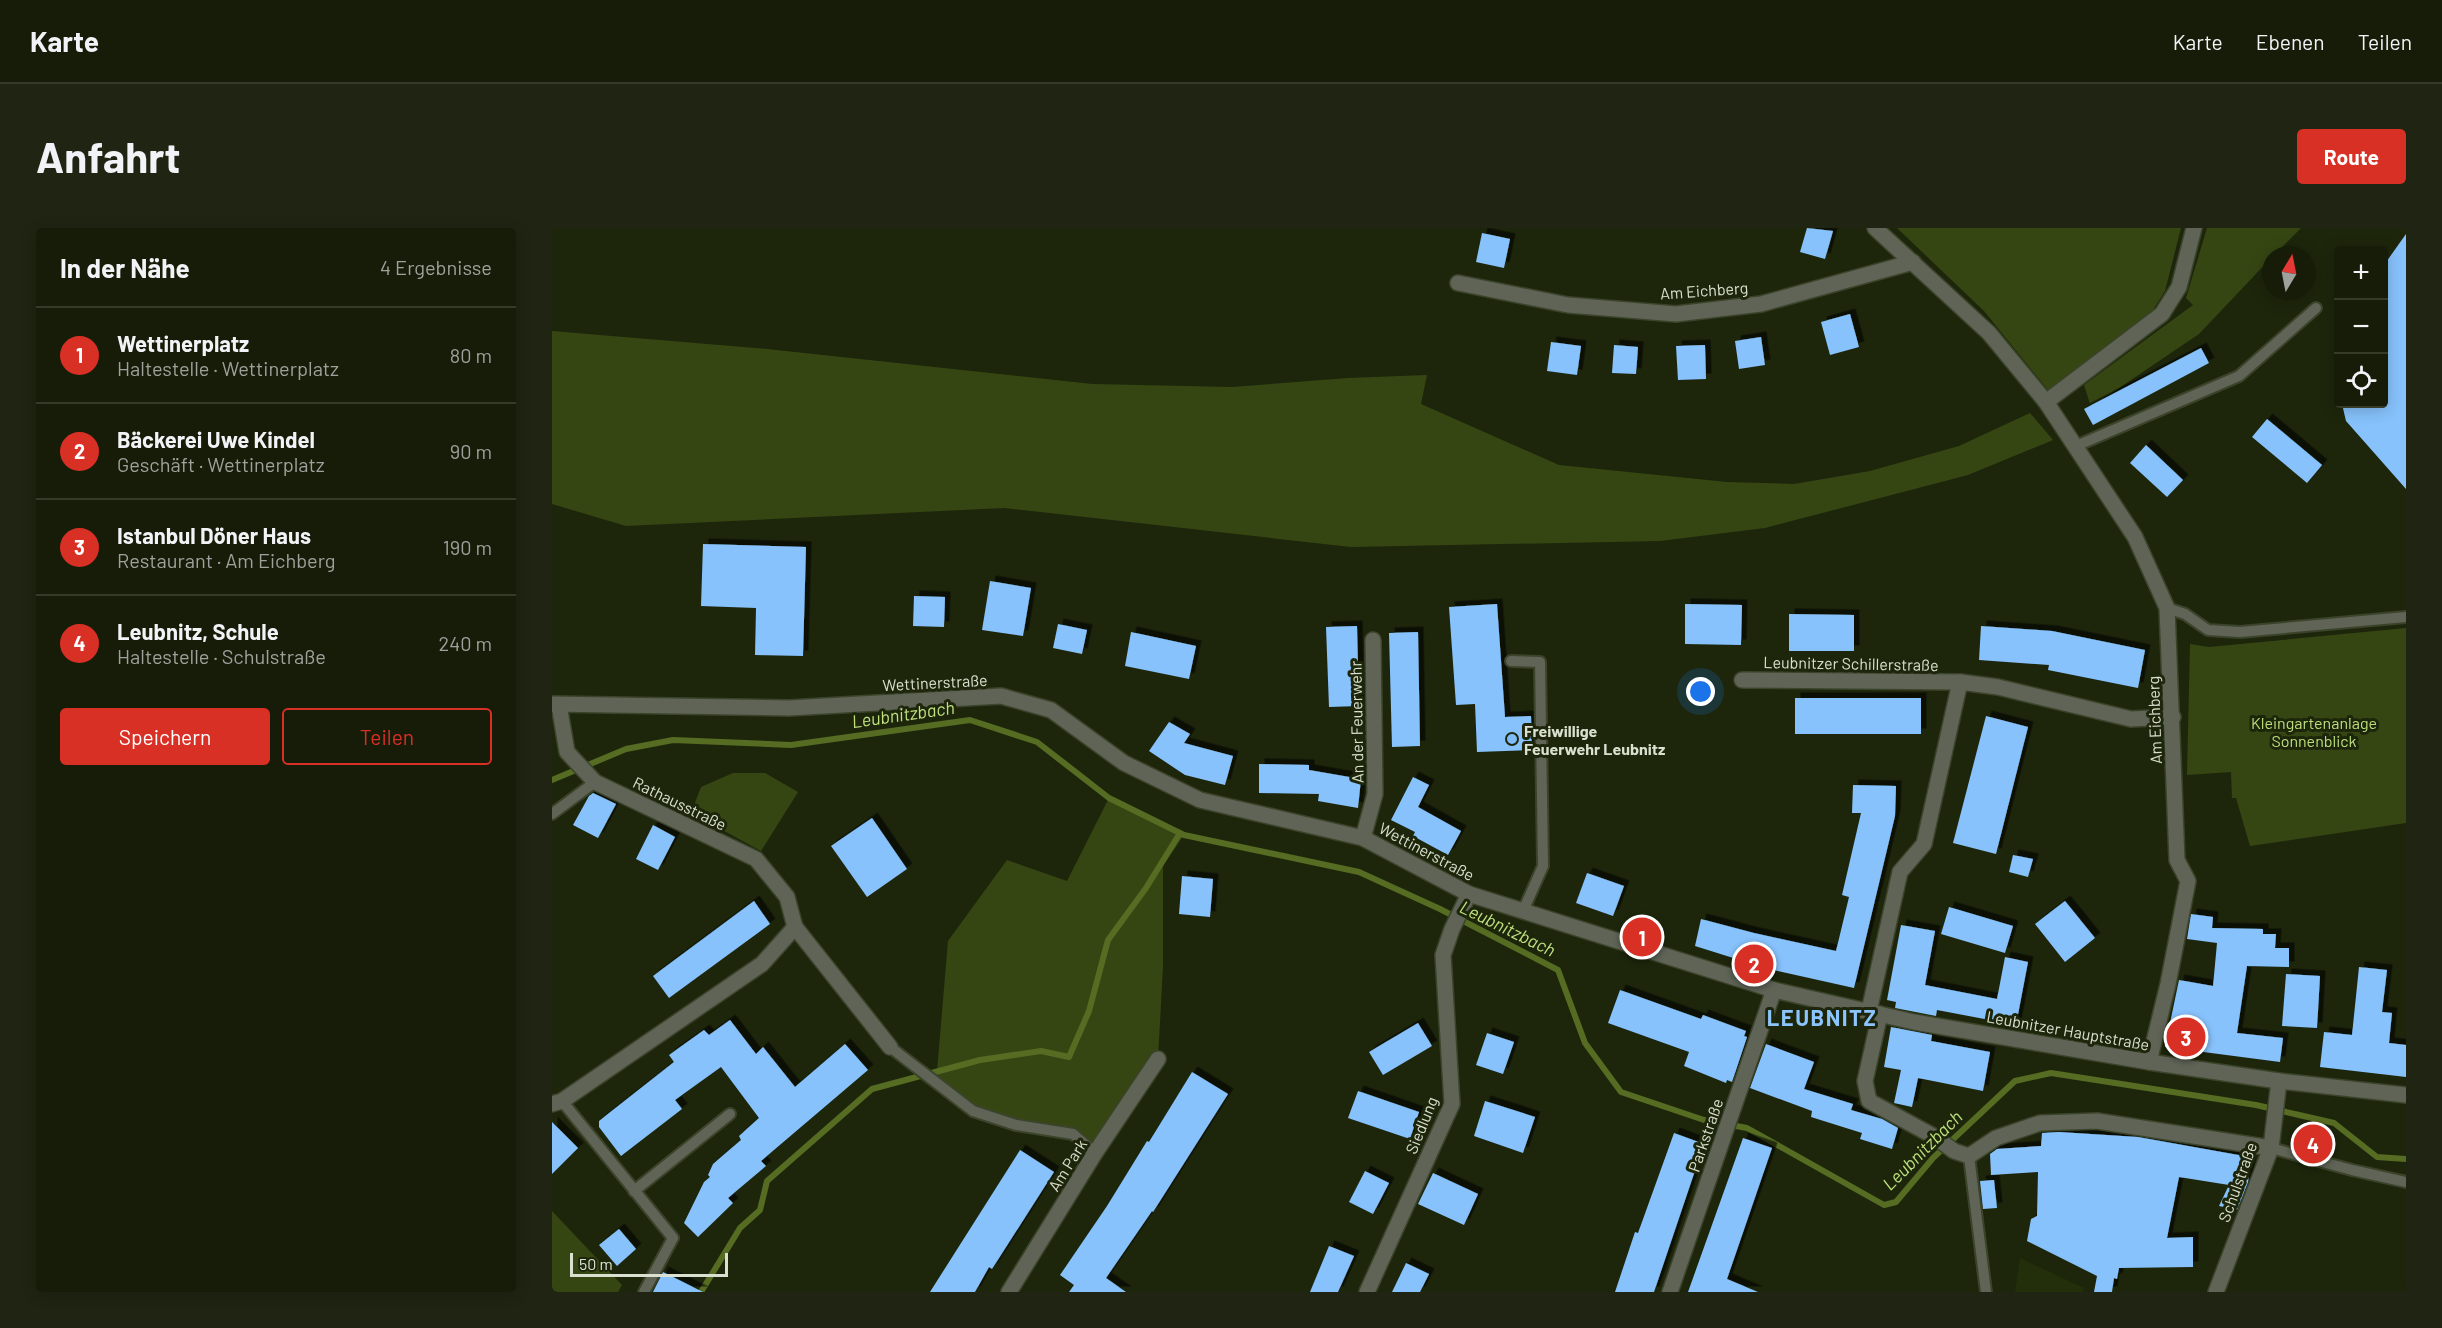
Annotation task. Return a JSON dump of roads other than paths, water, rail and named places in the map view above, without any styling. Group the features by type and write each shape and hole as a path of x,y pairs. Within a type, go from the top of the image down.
{"street":[{"name":"Am Eichberg","path":"1875,228 1989,333 2046,402 2135,537 2167,608 2177,860 2188,881 2168,984 2149,1062"},
{"path":"2046,402 2162,314 2179,287 2194,228"},
{"name":"Am Eichberg","path":"1458,283 1568,305 1676,314 1761,304 1913,262"},
{"name":"An der Feuerwehr","path":"1363,838 1375,794 1373,640"},
{"name":"Leubnitzer Schillerstraße","path":"1742,680 1960,682 1998,687 2130,719 2173,717"},
{"name":"Leubnitzer Schillerstraße","path":"1960,682 1924,844 1900,872 1865,1081 1869,1101 1961,1154"},
{"name":"Wettinerstraße","path":"555,705 789,708 1001,696 1051,710 1124,763 1200,800 1363,838 1466,900 1523,911 1774,990"},
{"name":"Rathausstraße","path":"555,705 567,752 592,779 756,859 787,897 795,927 890,1047"},
{"name":"Siedlung","path":"1367,1292 1452,1104 1443,955 1466,900"},
{"path":"557,1102 762,964 795,927"},
{"name":"Leubnitzer Hauptstraße","path":"1774,990 1875,1013 2149,1062 2279,1081 2406,1095"},
{"name":"Parkstraße","path":"1670,1292 1774,990"},
{"name":"Am Park","path":"1009,1292 1095,1153 1158,1059"},
{"name":"Schulstraße","path":"2216,1292 2271,1148 2279,1081"},
{"path":"1961,1154 1996,1138 2040,1123 2097,1121 2271,1148"}],"lane":[{"path":"2076,446 2239,376 2316,308"},
{"path":"2167,608 2185,614 2208,630 2240,632 2406,617"},
{"path":"1511,661 1540,662 1543,866 1523,911"},
{"path":"552,814 592,779"},
{"path":"890,1047 973,1111 1016,1125 1073,1134 1095,1153"},
{"path":"557,1102 673,1238 644,1292"},
{"path":"634,1191 730,1114"},
{"path":"2271,1148 2406,1182"},
{"path":"1961,1154 1986,1292"}],"waterway":[{"name":"Leubnitzbach","path":"552,780 626,749 673,740 791,745 970,720 1037,742 1109,798 1184,835 1359,872 1440,909 1558,970 1585,1043 1621,1092 1704,1120 1747,1128 1884,1205 1896,1202 1933,1158 2015,1081 2051,1073 2256,1105 2334,1123 2377,1157 2406,1159"},
{"path":"701,1292 740,1228 760,1210 767,1181 872,1089 980,1060 1041,1051 1069,1057 1089,1011 1108,940 1146,888 1180,833"}],"place":[{"name":"Freiwillige Feuerwehr Leubnitz","path":"1512,739"},
{"name":"Wettinerplatz","path":"1642,937"},
{"name":"Bäckerei Uwe Kindel","path":"1754,964"},
{"name":"Istanbul Döner Haus","path":"2186,1037"},
{"name":"Leubnitz, Schule","path":"2313,1144"}],"district":[{"name":"LEUBNITZ","path":"1822,1017"}],"park label":[{"name":"Kleingartenanlage Sonnenblick","path":"2314,731"}]}
